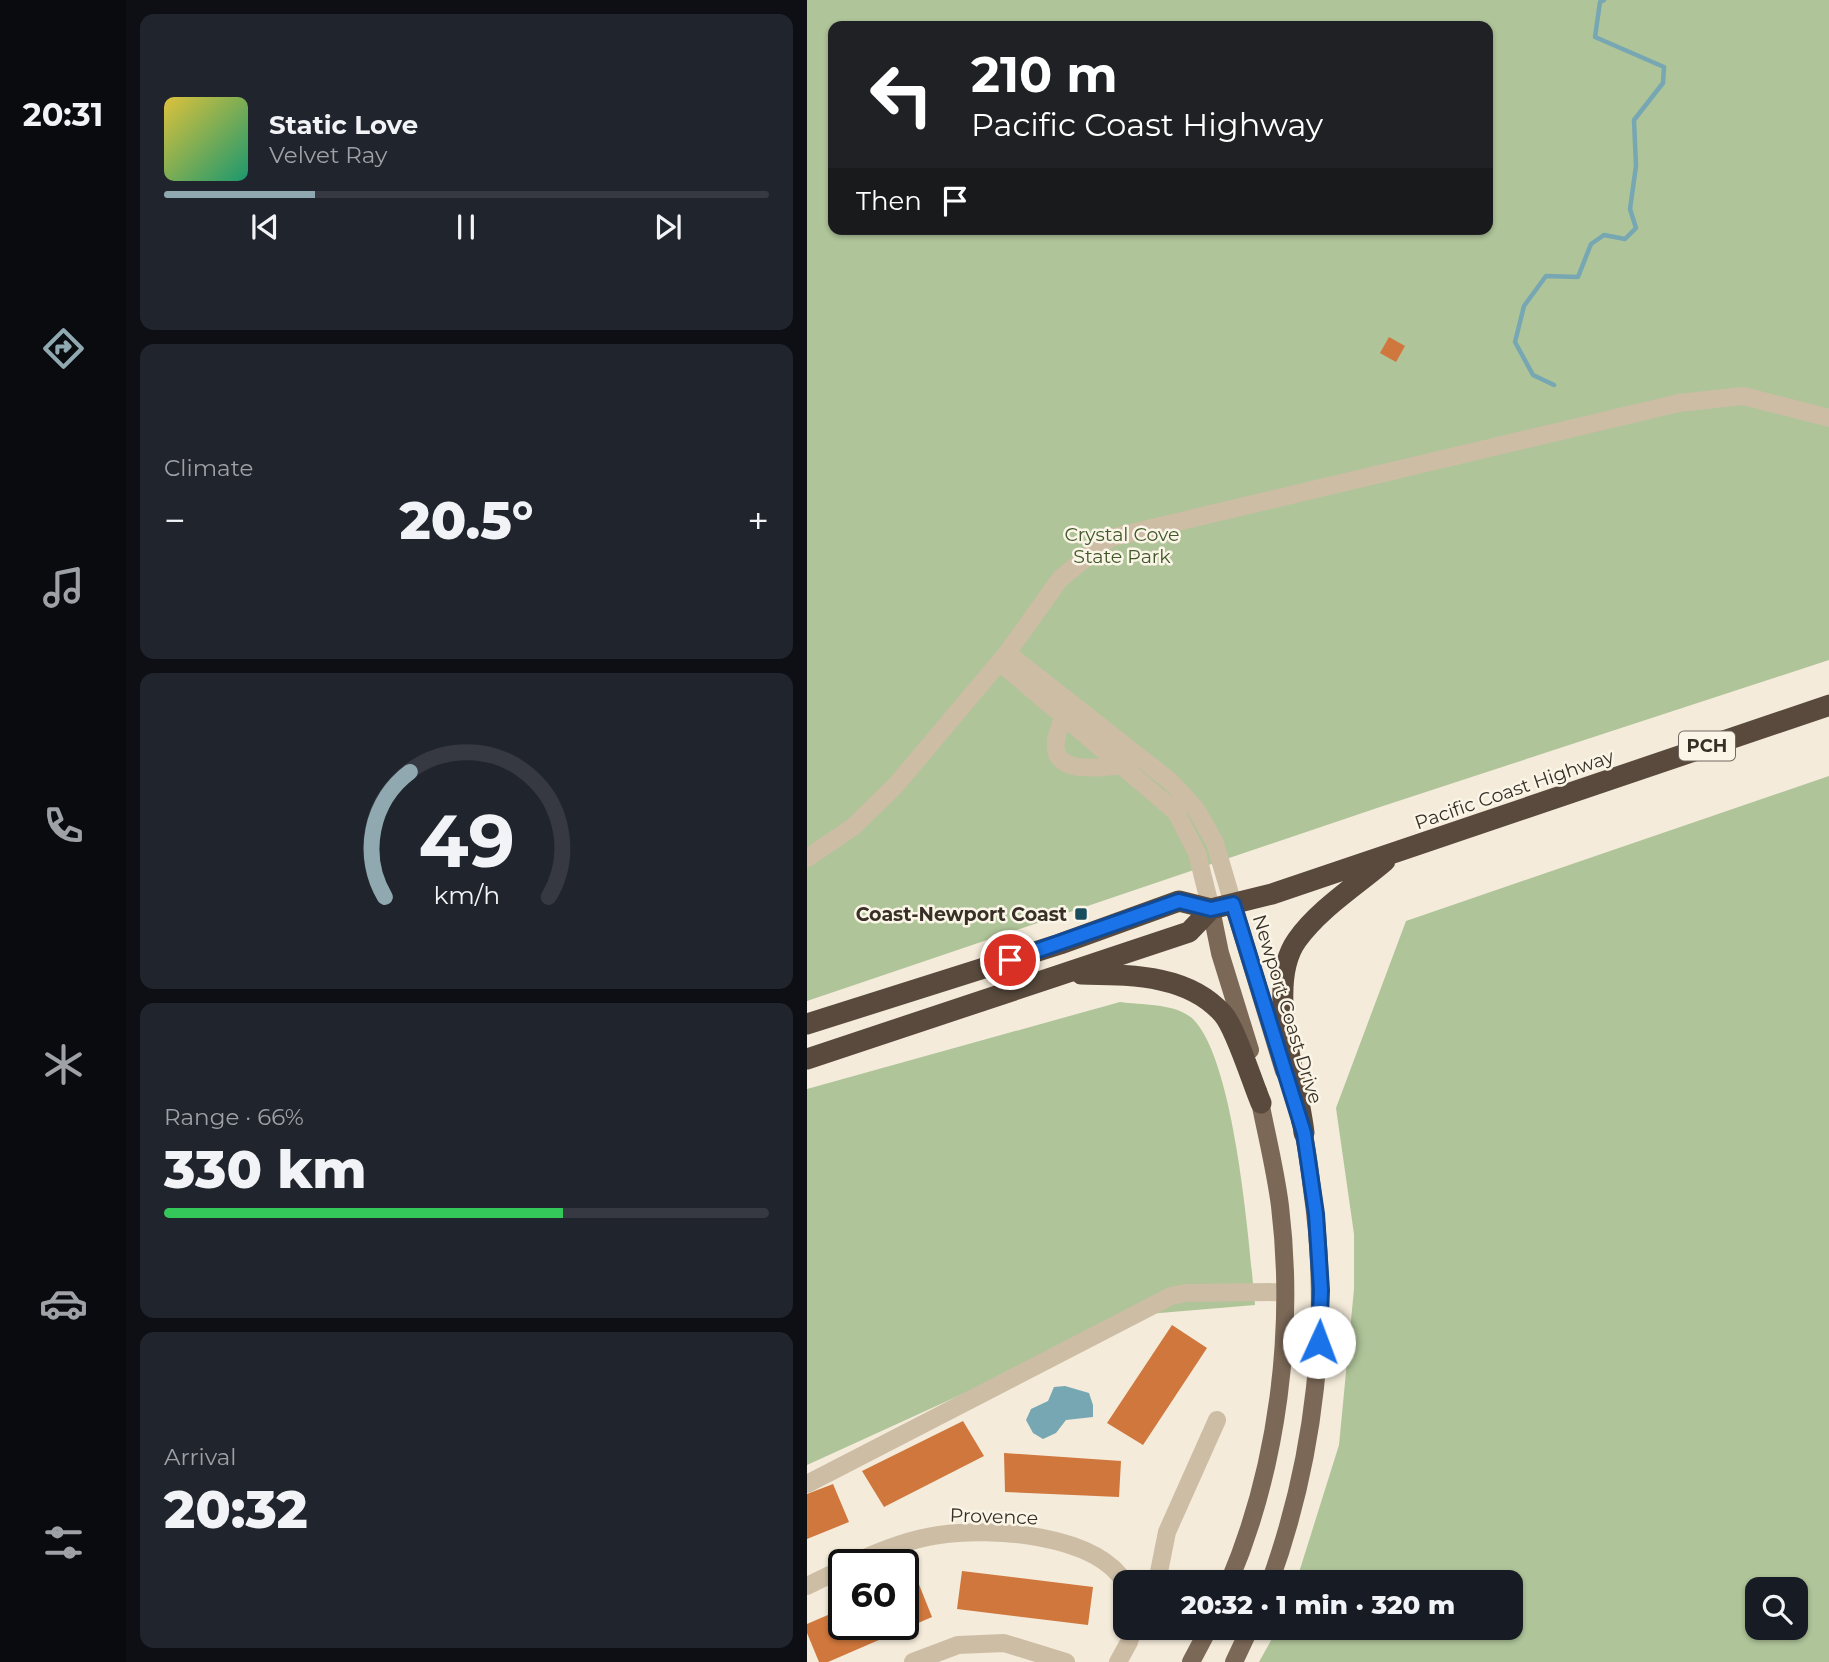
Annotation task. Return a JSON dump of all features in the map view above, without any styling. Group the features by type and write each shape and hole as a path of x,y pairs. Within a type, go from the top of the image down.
{"highway":[{"name":"Pacific Coast Highway","path":"807,1024 1060,944 1179,901 1211,909 1392,855 1829,705"},
{"path":"1304,1133 1300,1093 1284,1016 1283,966 1307,928 1392,855"},
{"path":"807,1059 1189,932 1211,909"},
{"path":"1065,973 1146,977 1175,984 1202,996 1224,1015 1261,1103"}],"main road":[{"name":"Newport Coast Drive","path":"1233,904 1304,1133 1316,1214 1321,1290 1319,1342 1307,1446 1285,1537 1274,1570"},
{"path":"1211,909 1220,953 1253,1058 1280,1207 1284,1292 1282,1355 1268,1451 1261,1489 1233,1570"},
{"path":"1191,1662 1203,1640"},
{"path":"1234,1662 1244,1640"}],"street":[{"path":"807,858 853,827 896,785 1003,658 1060,579 1110,538 1679,403 1743,396 1829,418"},
{"path":"1003,658 1071,715 1121,765 1176,812 1197,853 1211,909"},
{"path":"1071,715 1054,736 1054,746 1064,762 1089,770 1121,765"},
{"path":"1071,715 1170,781 1196,809 1215,844 1233,904"},
{"path":"807,1484 1171,1296 1186,1293 1284,1292"},
{"path":"1159,1570 1167,1532 1217,1420"},
{"name":"Provence","path":"897,1549 939,1535 998,1533 1038,1537 1087,1550 1115,1570"},
{"path":"807,1586 828,1576"},
{"path":"1118,1662 1130,1640"},
{"path":"913,1662 958,1645 1004,1643 1066,1662"}],"green space":[{"name":"Crystal Cove State Park","path":"807,0 1829,0 1829,660 1380,807 807,1001"},
{"path":"1829,776 1829,1662 1259,1662 1271,1640 1523,1640 1523,1570 1300,1570 1339,1445 1354,1289 1354,1234 1336,1108 1406,921"},
{"path":"1120,1002 1158,1006 1186,1014 1193,1019 1207,1041 1220,1073 1237,1154 1255,1305 1136,1315 807,1465 807,1089"}],"water":[{"path":"1065,1386 1089,1393 1093,1417 1066,1420 1056,1433 1043,1439 1033,1433 1026,1420 1031,1409 1048,1401 1054,1387"}],"building":[{"path":"1389,337 1405,346 1396,362 1380,353"},
{"path":"1172,1325 1207,1348 1143,1445 1107,1423"},
{"path":"963,1421 984,1456 884,1507 862,1471"},
{"path":"1004,1453 1121,1461 1119,1497 1005,1492"},
{"path":"833,1484 849,1522 807,1539 807,1494"},
{"path":"962,1571 1093,1587 1088,1625 957,1609"},
{"path":"919,1584 932,1617 919,1623"},
{"path":"828,1615 828,1640 879,1640 828,1662 819,1662 807,1633 807,1624"}],"waterway":[{"path":"1554,385 1533,375 1515,342 1524,306 1546,276 1578,277 1591,244 1604,235 1625,239 1636,228 1630,209 1636,166 1634,120 1663,83 1664,67 1595,37 1600,2 1604,0"}],"place":[{"name":"Coast-Newport Coast","path":"1081,914"}],"route":[{"path":"1010,960 1179,901 1211,909 1233,904 1304,1133 1316,1214 1321,1290 1319,1342"}]}
